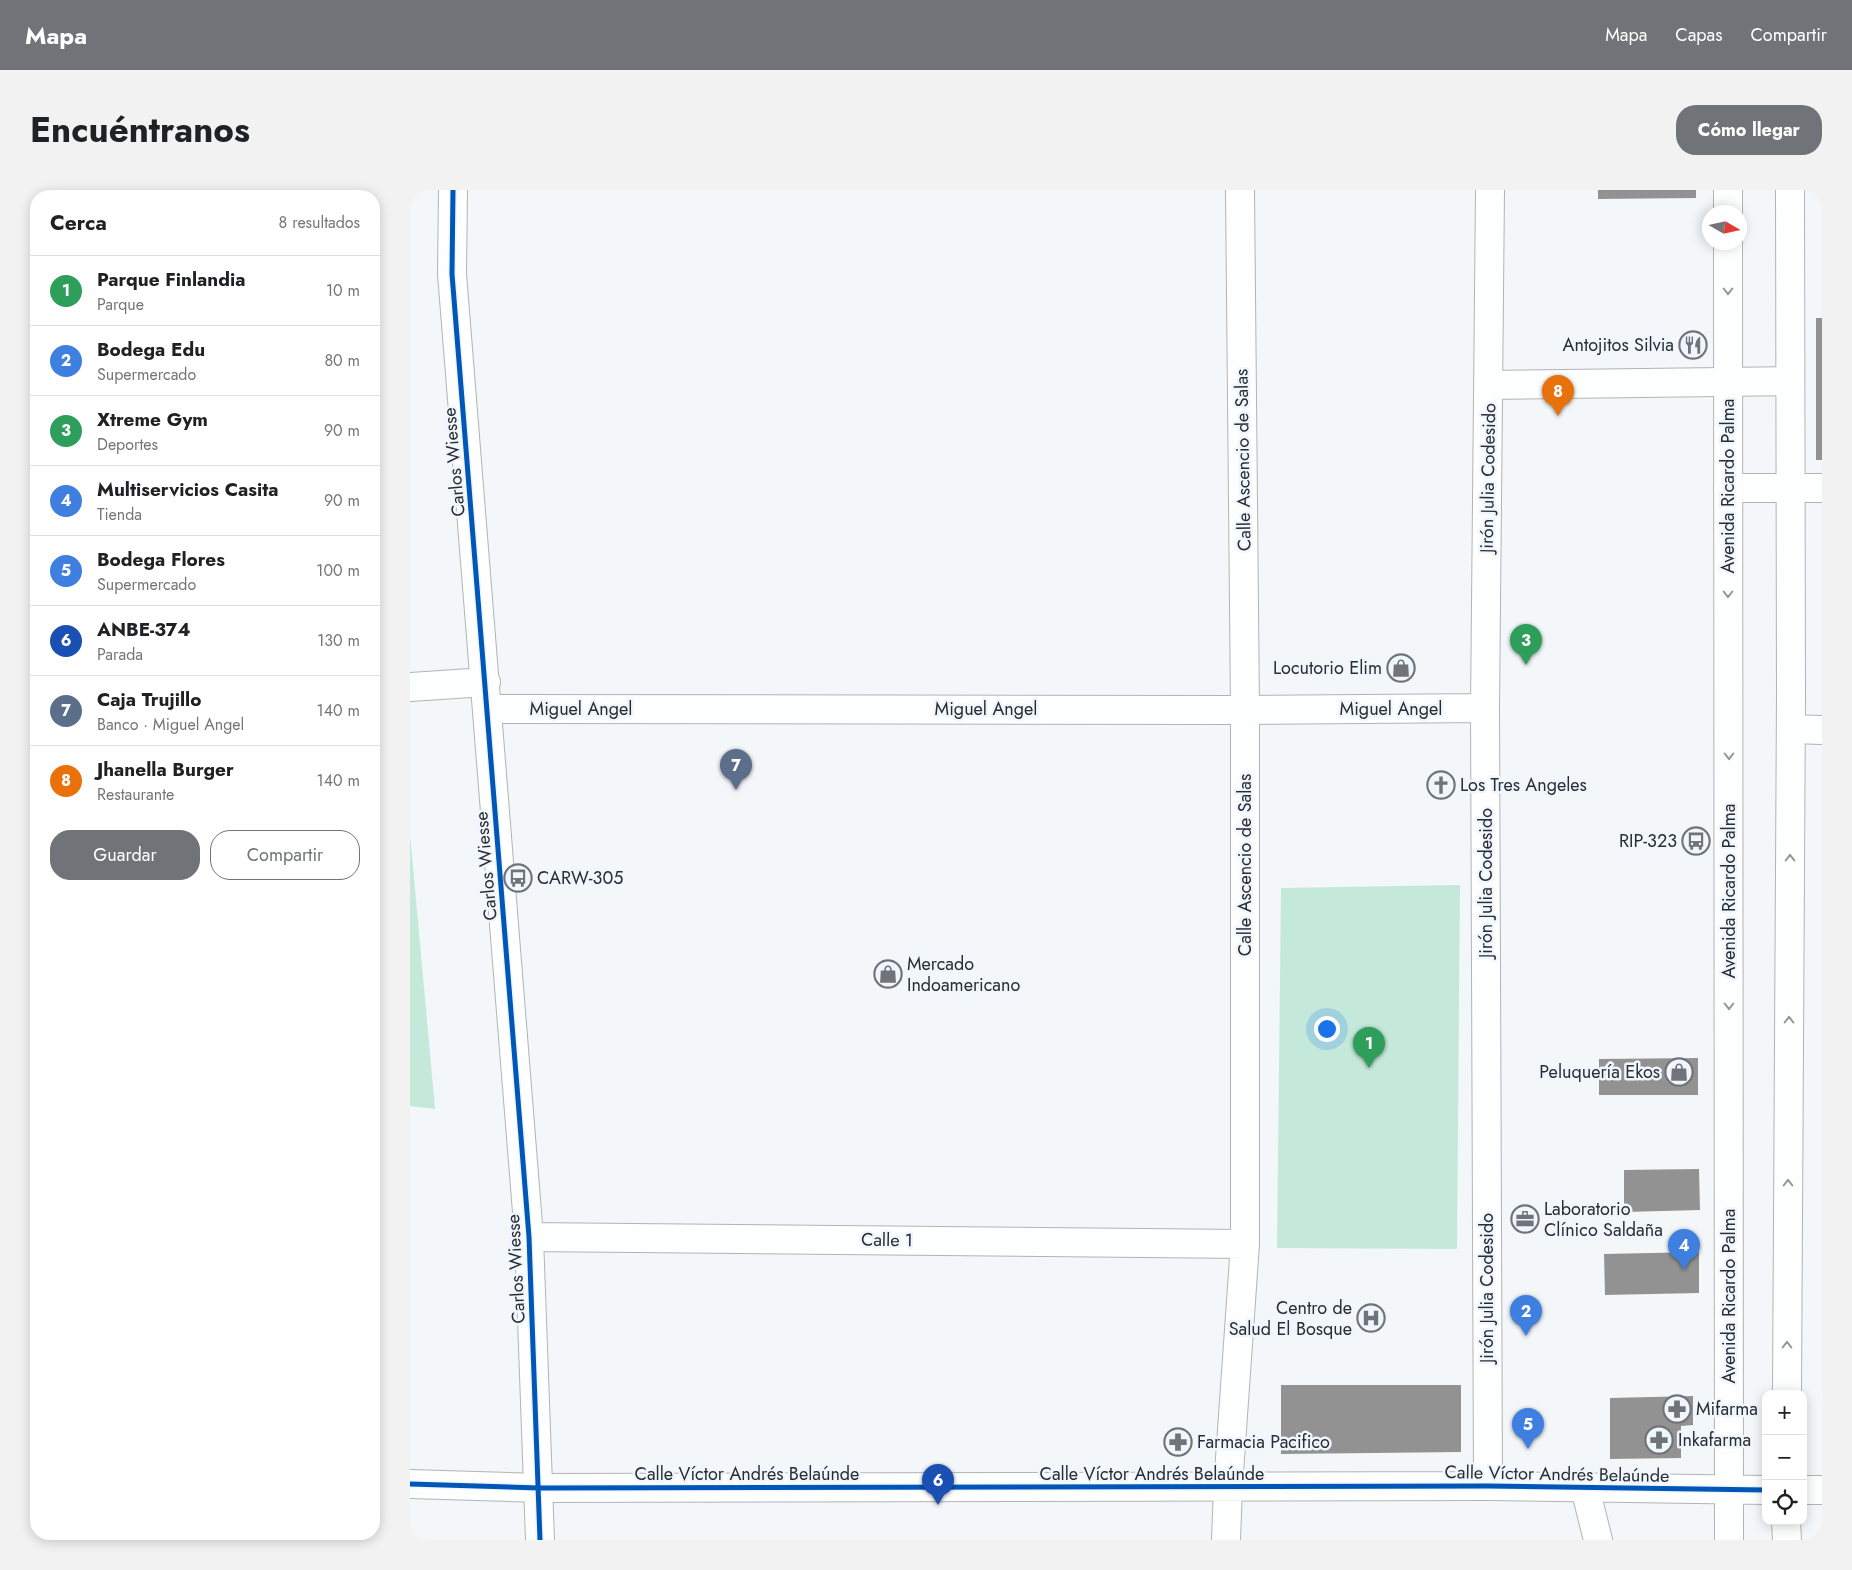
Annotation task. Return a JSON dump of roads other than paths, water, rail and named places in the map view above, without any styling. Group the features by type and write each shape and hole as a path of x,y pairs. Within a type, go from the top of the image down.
{"street":[{"name":"Carlos Wiesse","path":"453,190 452,274 529,1237 540,1540"},
{"name":"Calle Ascencio de Salas","path":"1226,1540 1245,1244 1245,710 1240,190"},
{"name":"Jirón Julia Codesido","path":"1488,1486 1485,708 1490,190"},
{"path":"1728,190 1728,205"},
{"path":"1787,1390 1791,729 1790,190"},
{"name":"Avenida Ricardo Palma","path":"1725,1536 1729,1490 1728,250"},
{"path":"1489,385 1790,381"},
{"path":"1728,488 1822,488"},
{"path":"410,687 486,682"},
{"name":"Miguel Angel","path":"488,708 1245,710 1485,708"},
{"path":"1791,729 1822,730"},
{"name":"Calle 1","path":"529,1237 1245,1244"},
{"name":"Calle Víctor Andrés Belaúnde","path":"410,1484 539,1488 1488,1486 1762,1490"},
{"path":"1585,1488 1598,1540"},
{"path":"1807,1490 1822,1490"},
{"path":"1786,1525 1786,1540"}],"place":[{"name":"Antojitos Silvia","path":"1693,345"},
{"name":"Jhanella Burger","path":"1558,416"},
{"name":"Xtreme Gym","path":"1526,665"},
{"name":"Locutorio Elim","path":"1401,668"},
{"name":"Los Tres Angeles","path":"1441,785"},
{"name":"Caja Trujillo","path":"736,790"},
{"name":"RIP-323","path":"1696,841"},
{"name":"CARW-305","path":"518,878"},
{"name":"Mercado Indoamericano","path":"888,974"},
{"name":"Parque Finlandia","path":"1369,1068"},
{"name":"Peluquería Ekos","path":"1679,1072"},
{"name":"Laboratorio Clínico Saldaña","path":"1525,1219"},
{"name":"Multiservicios Casita","path":"1684,1270"},
{"name":"Centro de Salud El Bosque","path":"1371,1318"},
{"name":"Bodega Edu","path":"1526,1336"},
{"name":"Mifarma","path":"1677,1409"},
{"name":"Inkafarma","path":"1659,1440"},
{"name":"Farmacia Pacifico","path":"1178,1442"},
{"name":"Bodega Flores","path":"1528,1449"},
{"name":"ANBE-374","path":"938,1505"}]}
